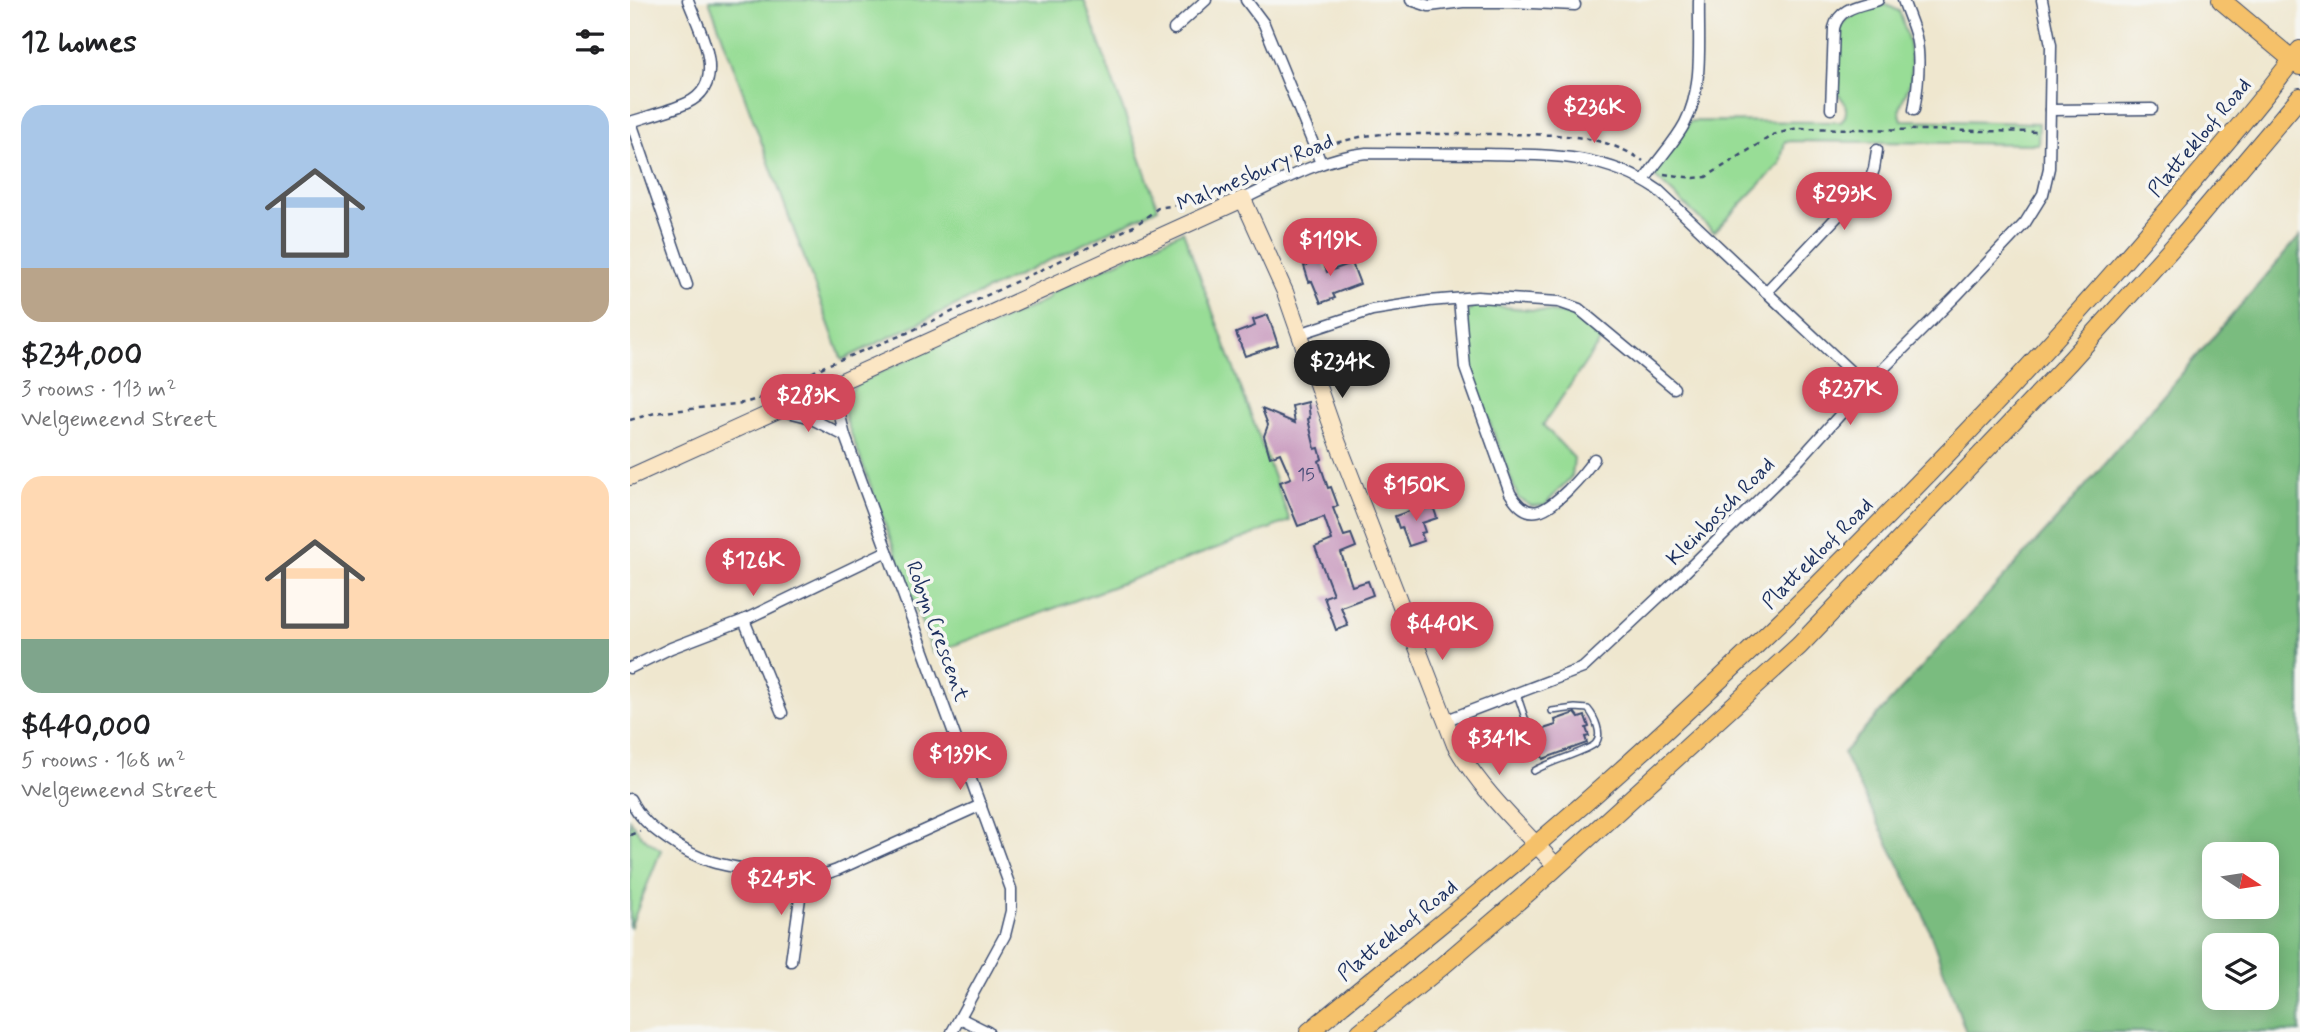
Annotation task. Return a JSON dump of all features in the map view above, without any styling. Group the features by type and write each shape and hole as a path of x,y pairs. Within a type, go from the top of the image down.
{"main road":[{"path":"2221,0 2298,58"},
{"name":"Plattekloof Road","path":"1309,1032 1537,845 1705,694 1911,492 2108,279 2298,58"},
{"path":"1360,1032 1441,967 1556,866 1799,646 2070,361 2186,232 2300,97"}],"street":[{"path":"687,285 631,122 686,103 698,95 706,83 710,69 708,55 688,0"},
{"path":"1174,29 1206,0"},
{"path":"1246,0 1264,24 1321,163"},
{"path":"1411,0 1429,6 1510,1 1575,5"},
{"path":"1644,181 1678,134 1694,99 1699,0"},
{"path":"1831,109 1834,28 1837,18 1844,11 1878,0"},
{"path":"1903,0 1916,38 1917,91 1914,110"},
{"name":"Kleinbosch Road","path":"1444,721 1583,668 1593,660 1800,459 1866,386 2030,217 2043,194 2050,132 2050,45 2042,0"},
{"path":"2050,110 2152,109"},
{"path":"1766,292 1869,183 1877,150"},
{"name":"Malmesbury Road","path":"630,477 1321,163 1342,155 1366,153 1554,155 1598,162 1644,181 1658,190 1866,386"},
{"path":"1243,199 1284,292 1336,438 1444,721 1468,768 1493,799 1556,866"},
{"path":"1299,334 1372,310 1429,301 1477,297 1569,304 1580,309 1674,388"},
{"path":"1459,299 1465,368 1516,504 1531,512 1544,511 1586,471 1594,459"},
{"name":"Robyn Crescent","path":"844,381 838,408 845,436 1008,878 1011,911 1006,935 952,1032"},
{"path":"780,410 808,417 845,436"},
{"path":"630,668 671,648 744,620 887,551"},
{"path":"744,620 782,713"},
{"path":"630,799 649,826 696,857 724,866 803,877 822,876 981,805"},
{"path":"791,961 803,877"},
{"path":"960,1018 988,1032"}],"lane":[{"path":"1517,694 1526,721"},
{"path":"1534,771 1546,763 1598,741 1599,734 1588,709 1552,711"}],"path":[{"path":"1661,174 1706,177 1773,135 1797,128 2050,132"},
{"path":"1327,145 1382,134 1558,135 1605,142 1643,161"},
{"path":"630,420 655,413 744,403 764,397 827,365 907,333 1136,225 1158,208 1182,204 1306,151"}],"green space":[{"path":"709,0 1084,0 1158,208 842,360"},
{"path":"1885,4 1899,11 1910,52 1911,78 1901,104 1902,120 2039,123 2038,144 1785,141 1780,164 1714,232 1654,176 1690,121 1841,122 1846,111 1844,103 1836,93 1840,28 1848,18"},
{"path":"1183,231 1290,521 933,653 846,420 846,402 850,392 864,380 977,327 984,329 1048,299 1051,293"},
{"path":"2300,236 2300,1032 1966,1032 1922,911 1843,753 2057,519"},
{"path":"1475,304 1571,314 1601,340 1543,425 1574,458 1572,476 1545,505 1532,506 1518,498 1470,370 1466,314"},
{"path":"630,820 641,836 661,850 630,928"}],"building":[{"path":"1320,254 1327,272 1352,263 1360,284 1333,294 1335,298 1321,303 1312,281 1309,282 1304,266 1307,265 1306,260"},
{"path":"1268,315 1278,345 1245,356 1236,333 1255,326 1253,320"},
{"path":"1308,402 1308,419 1315,449 1319,448 1322,459 1319,461 1328,488 1331,487 1338,506 1333,508 1344,536 1351,534 1356,547 1341,553 1352,586 1368,581 1373,595 1341,607 1348,626 1336,630 1324,597 1333,594 1315,547 1332,540 1324,517 1298,526 1280,482 1291,478 1280,453 1270,457 1264,436 1268,425 1262,409 1295,423 1292,406"},
{"path":"1432,503 1437,518 1422,523 1424,541 1409,546 1395,516"},
{"path":"1575,713 1579,718 1585,716 1589,727 1586,728 1589,736 1585,737 1587,743 1543,759 1534,732 1556,725 1555,720"}]}
